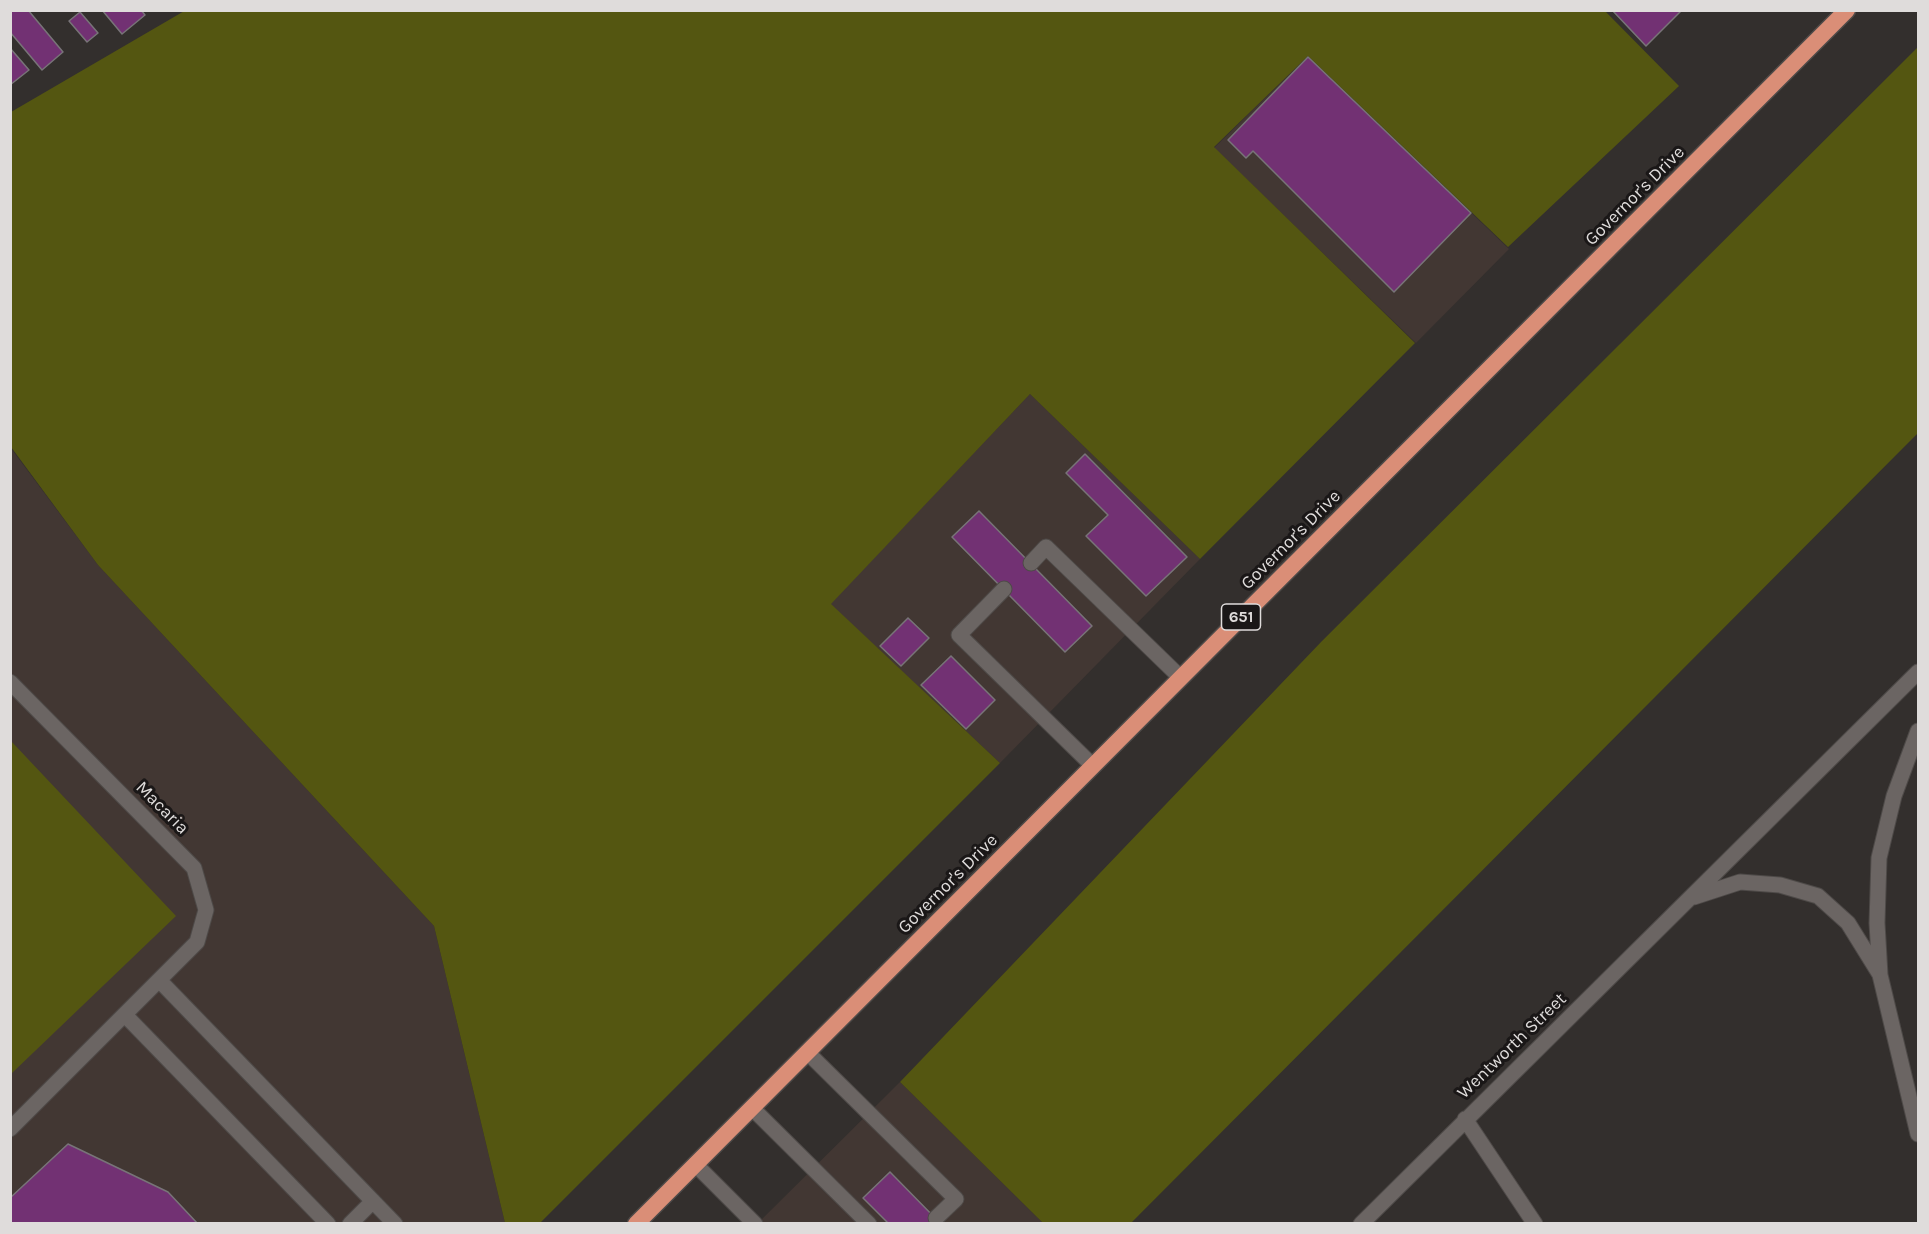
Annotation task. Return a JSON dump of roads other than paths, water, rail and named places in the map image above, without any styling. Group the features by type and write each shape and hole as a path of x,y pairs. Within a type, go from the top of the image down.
{"highway":[{"name":"Governor's Drive","path":"636,1224 1847,10"}],"street":[{"path":"1030,563 1046,547 1181,678"},
{"path":"1004,590 959,635 1093,766"},
{"name":"Wentworth Street","path":"1361,1224 1918,672"},
{"name":"Macaria","path":"10,682 194,868 206,910 197,942 125,1015"},
{"path":"1918,731 1894,796 1879,858 1877,923 1880,975 1918,1134"},
{"name":"Wentworth Street","path":"1691,898 1740,882 1780,885 1818,896 1848,923 1880,975"},
{"path":"160,981 395,1224"},
{"path":"10,1129 125,1015 328,1224"},
{"path":"807,1052 956,1199 936,1218"},
{"path":"752,1108 869,1224"},
{"path":"1465,1119 1535,1224"},
{"path":"695,1164 755,1224"},
{"path":"350,1224 372,1201"}]}
